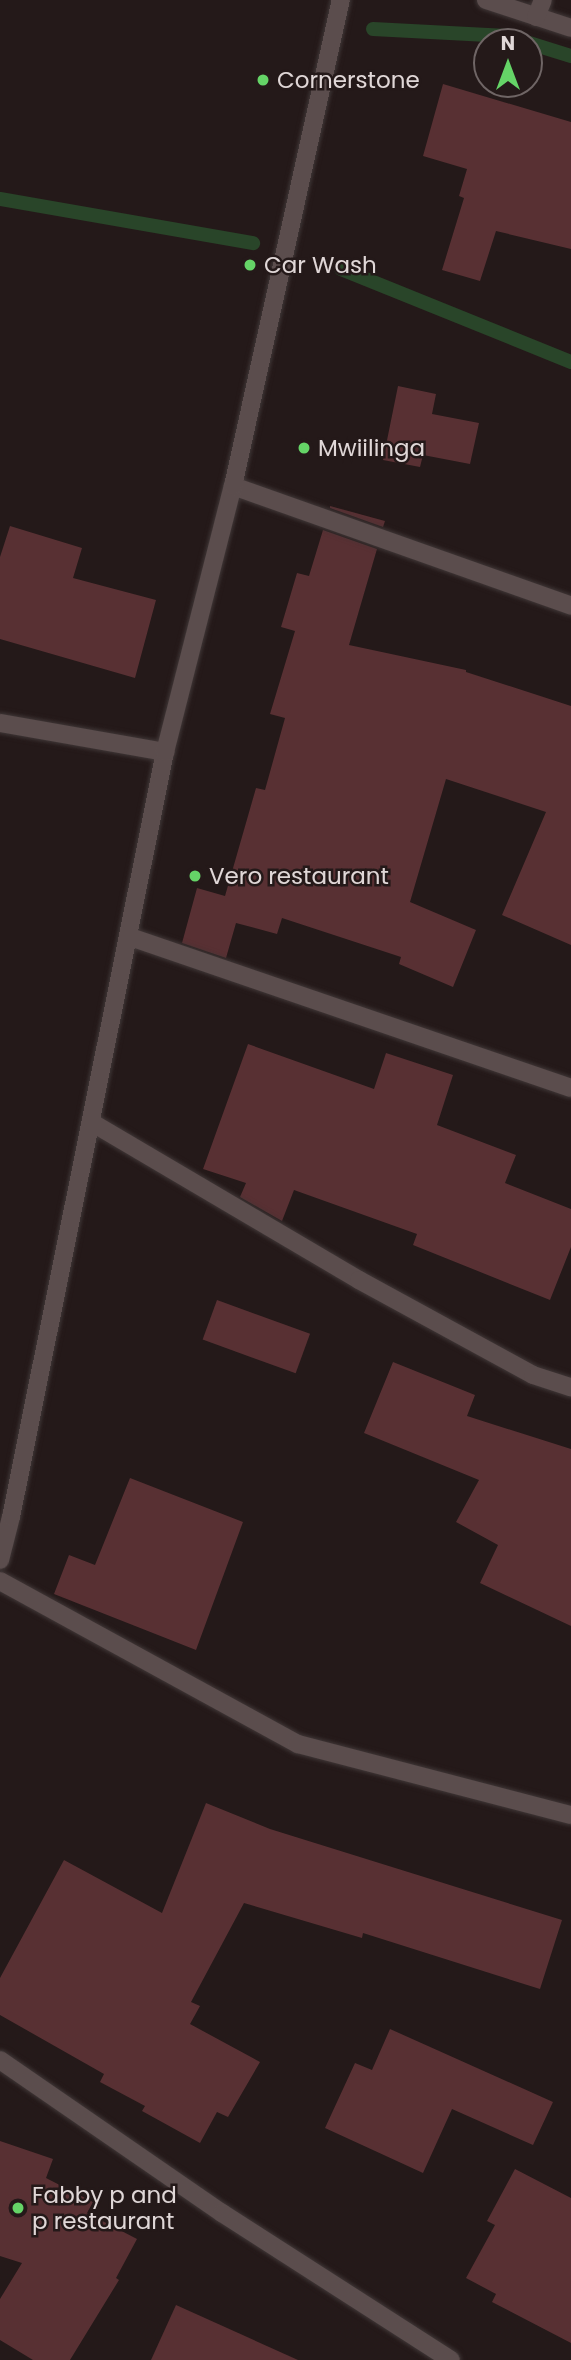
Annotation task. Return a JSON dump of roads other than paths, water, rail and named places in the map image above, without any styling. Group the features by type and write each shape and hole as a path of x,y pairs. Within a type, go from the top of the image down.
{"street":[{"path":"0,1560 130,937 165,752 233,486 341,0"},
{"path":"486,0 539,8 571,28"},
{"path":"233,486 571,606"},
{"path":"0,723 165,752"},
{"path":"130,937 571,1088"},
{"path":"91,1122 359,1280 533,1375 571,1387"},
{"path":"0,1581 298,1744 571,1815"},
{"path":"0,2060 222,2213 451,2360"}],"waterway":[{"path":"373,29 473,34"},
{"path":"543,47 571,56"},
{"path":"0,199 253,243"},
{"path":"341,269 571,362"}],"place":[{"name":"Cornerstone","path":"263,80"},
{"name":"Car Wash","path":"250,265"},
{"name":"Mwiilinga","path":"304,448"},
{"name":"Vero restaurant","path":"195,876"},
{"name":"Fabby p and p restaurant","path":"18,2208"}]}
